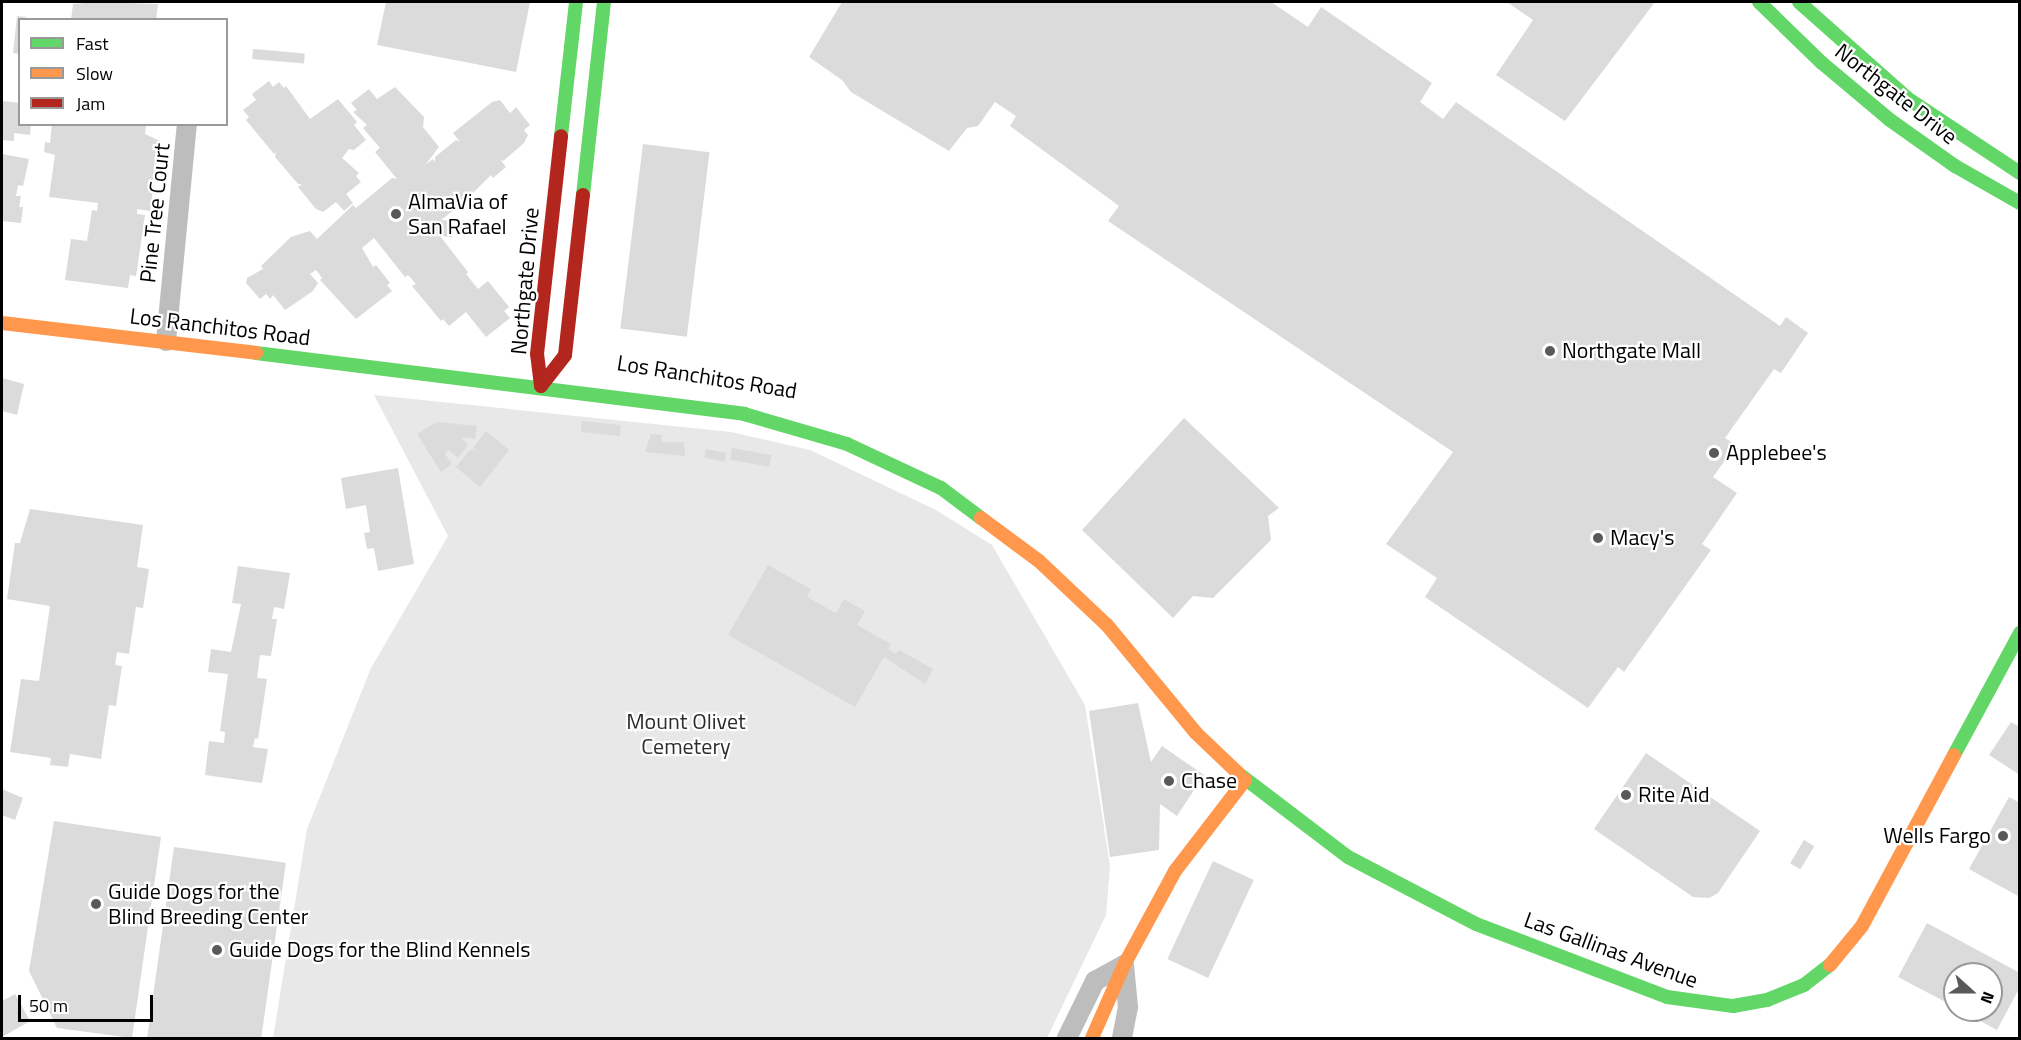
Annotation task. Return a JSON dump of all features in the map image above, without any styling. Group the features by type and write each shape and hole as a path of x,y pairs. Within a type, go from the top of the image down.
{"main road":[{"name":"Northgate Drive","path":"541,386 537,354 576,2"},
{"name":"Northgate Drive","path":"541,386 565,355 604,2"},
{"name":"Northgate Drive","path":"1759,2 1822,63 1890,120 1988,187 2019,203"},
{"name":"Northgate Drive","path":"1799,2 1907,98 2019,173"},
{"path":"1988,187 2005,165"},
{"name":"Los Ranchitos Road","path":"2,323 541,386 744,414 847,444 896,464 975,512 1039,561 1087,605 1165,700 1245,780"},
{"name":"Los Ranchitos Road","path":"541,386 587,380 654,387"},
{"name":"Los Ranchitos Road","path":"701,393 777,408"},
{"path":"832,424 862,435"},
{"path":"930,466 974,494"},
{"name":"Los Ranchitos Road","path":"1035,539 1075,575 1087,605"},
{"name":"Las Gallinas Avenue","path":"1245,780 1348,857 1476,924 1667,997 1699,1004 1733,1006 1767,1000 1804,985 1831,964 1862,926 2019,633"},
{"path":"1092,1038 1124,965 1175,871 1245,780"}],"street":[{"name":"Pine Tree Court","path":"166,341 187,126"},
{"path":"1067,1038 1095,981 1124,965 1128,1007 1122,1038"}],"green space":[{"name":"Mount Olivet Cemetery","path":"374,395 731,432 810,450 936,510 992,545 1085,705 1110,866 1106,915 1047,1038 273,1038 307,829 371,668 448,536"}],"building":[{"path":"96,2 158,4 156,18 71,18 73,4"},
{"path":"386,2 530,2 516,72 377,45"},
{"name":"Northgate Mall","path":"842,2 1271,2 1308,27 1321,7 1432,83 1420,102 1443,119 1456,102 1780,326 1786,317 1808,333 1781,373 1774,369 1725,438 1736,445 1713,477 1737,493 1702,544 1711,550 1624,672 1618,667 1588,708 1425,597 1437,578 1386,544 1453,452 1108,221 1119,206 1010,126 1016,116 995,102 978,126 967,128 949,151 851,92 842,80 809,57"},
{"path":"1507,2 1655,2 1565,121 1496,75 1533,20"},
{"path":"17,16 27,17 18,18 18,54 13,53"},
{"path":"253,49 305,54 304,63 252,59"},
{"name":"AlmaVia of San Rafael","path":"269,81 273,87 279,82 284,88 286,86 310,119 338,99 357,122 354,125 366,140 354,150 349,149 342,158 359,173 356,176 361,182 346,194 353,203 344,211 336,202 323,212 316,209 298,187 302,184 298,184 275,157 276,152 274,154 246,120 249,117 243,110 256,100 252,94"},
{"name":"AlmaVia of San Rafael","path":"395,87 424,117 423,127 439,147 426,164 433,159 435,162 435,157 456,140 460,142 453,133 492,102 500,100 510,113 516,107 530,125 524,130 528,135 524,143 503,161 500,159 506,167 493,178 491,175 468,198 460,200 463,203 441,220 453,221 452,237 440,236 468,272 466,274 478,289 488,281 509,307 504,311 510,318 486,337 466,312 449,326 443,319 441,321 412,286 416,284 408,275 405,277 374,238 362,248 373,267 376,265 390,283 387,285 392,291 356,319 320,280 322,278 316,270 310,274 318,283 313,291 285,310 273,295 270,299 266,294 260,299 246,283 247,278 263,269 261,266 291,237 310,231 317,239 353,205 356,208 392,178 397,179 375,152 380,148 363,128 367,125 353,112 357,110 351,103 369,89 377,99"},
{"path":"2,101 18,103 18,126 31,126 30,135 14,133 14,141 2,140"},
{"path":"52,126 146,126 145,134 160,141 150,211 137,209 137,214 145,215 136,276 130,275 128,288 65,280 71,239 87,241 92,210 97,211 98,203 49,197 55,155 44,152 45,142 50,143"},
{"path":"643,144 710,152 687,337 620,329"},
{"path":"2,154 29,159 23,186 18,185 16,196 21,196 19,207 23,207 21,223 2,221"},
{"path":"2,378 24,384 17,415 2,411"},
{"path":"1184,418 1279,508 1268,516 1271,540 1213,598 1193,596 1173,618 1082,530"},
{"path":"582,421 621,425 620,436 581,432"},
{"path":"437,422 477,426 475,439 460,437 468,445 458,458 448,450 445,454 452,464 441,472 417,434"},
{"path":"486,431 509,450 480,487 456,467 470,450 477,451 473,448"},
{"path":"651,434 662,435 661,442 684,442 685,456 645,452"},
{"path":"732,448 771,455 769,467 730,460"},
{"path":"706,449 727,453 725,462 704,458"},
{"path":"398,468 414,564 378,571 374,548 367,549 364,533 370,532 366,505 346,509 341,478"},
{"path":"30,509 143,525 137,567 149,569 143,608 136,607 129,654 117,652 115,665 122,666 116,706 109,705 101,759 70,754 68,767 50,765 51,758 10,752 21,679 39,681 50,606 7,599 15,543 20,543"},
{"path":"768,565 811,589 807,597 836,613 844,599 865,611 857,625 891,644 888,649 896,654 899,650 933,669 925,684 884,657 855,707 728,635"},
{"path":"238,566 290,573 284,609 274,607 272,619 277,619 271,656 260,655 257,678 267,679 258,739 255,738 253,747 268,749 262,783 205,775 209,741 224,743 225,732 220,731 228,674 208,672 211,649 231,652 241,604 232,603"},
{"path":"1138,703 1151,762 1162,746 1204,775 1177,816 1160,804 1159,850 1110,857 1089,711"},
{"path":"2011,722 2020,727 2020,775 1989,755"},
{"name":"Rite Aid","path":"1646,753 1760,831 1718,893 1709,898 1693,897 1594,829"},
{"path":"2,789 23,798 15,820 2,815"},
{"name":"Wells Fargo","path":"2009,797 2020,803 2020,897 1969,869"},
{"name":"Guide Dogs for the Blind Breeding Center","path":"54,821 161,837 132,1038 57,1028 29,971"},
{"path":"1804,840 1814,846 1800,869 1790,863"},
{"name":"Guide Dogs for the Blind Kennels","path":"174,847 286,863 261,1038 147,1038"},
{"path":"1213,861 1254,880 1208,978 1167,959"},
{"path":"1927,923 2000,962 1943,962 1943,1001 1898,977"},
{"path":"2003,964 2020,973 2020,987 2003,1019"},
{"path":"15,994 30,1021 2,1037 2,1001"},
{"path":"1982,1022 2001,1022 1997,1030"}],"traffic: fast":[{"path":"561,136 576,2"},
{"path":"583,195 604,2"},
{"path":"1759,2 1822,63 1890,120 1955,166 2020,203"},
{"path":"1799,2 1907,98 2020,173"},
{"path":"256,353 744,414 847,444 941,488 981,518"},
{"path":"1954,755 2020,633"},
{"path":"1239,774 1348,857 1476,924 1667,997 1733,1006 1767,1000 1804,985 1830,965"}],"traffic: slow":[{"path":"2,323 256,353"},
{"path":"981,518 1039,561 1107,625 1196,733 1239,774"},
{"path":"1830,965 1862,926 1954,755"},
{"path":"1092,1038 1124,965 1175,871 1245,780"}],"traffic: jam":[{"path":"541,386 537,354 561,136"},
{"path":"541,386 565,355 583,195"}],"place":[{"name":"AlmaVia of San Rafael","path":"396,214"},
{"name":"Northgate Mall","path":"1550,351"},
{"name":"Applebee's","path":"1714,453"},
{"name":"Macy's","path":"1598,538"},
{"name":"Chase","path":"1169,781"},
{"name":"Rite Aid","path":"1626,795"},
{"name":"Wells Fargo","path":"2003,836"},
{"name":"Guide Dogs for the Blind Breeding Center","path":"96,904"},
{"name":"Guide Dogs for the Blind Kennels","path":"217,950"}]}
